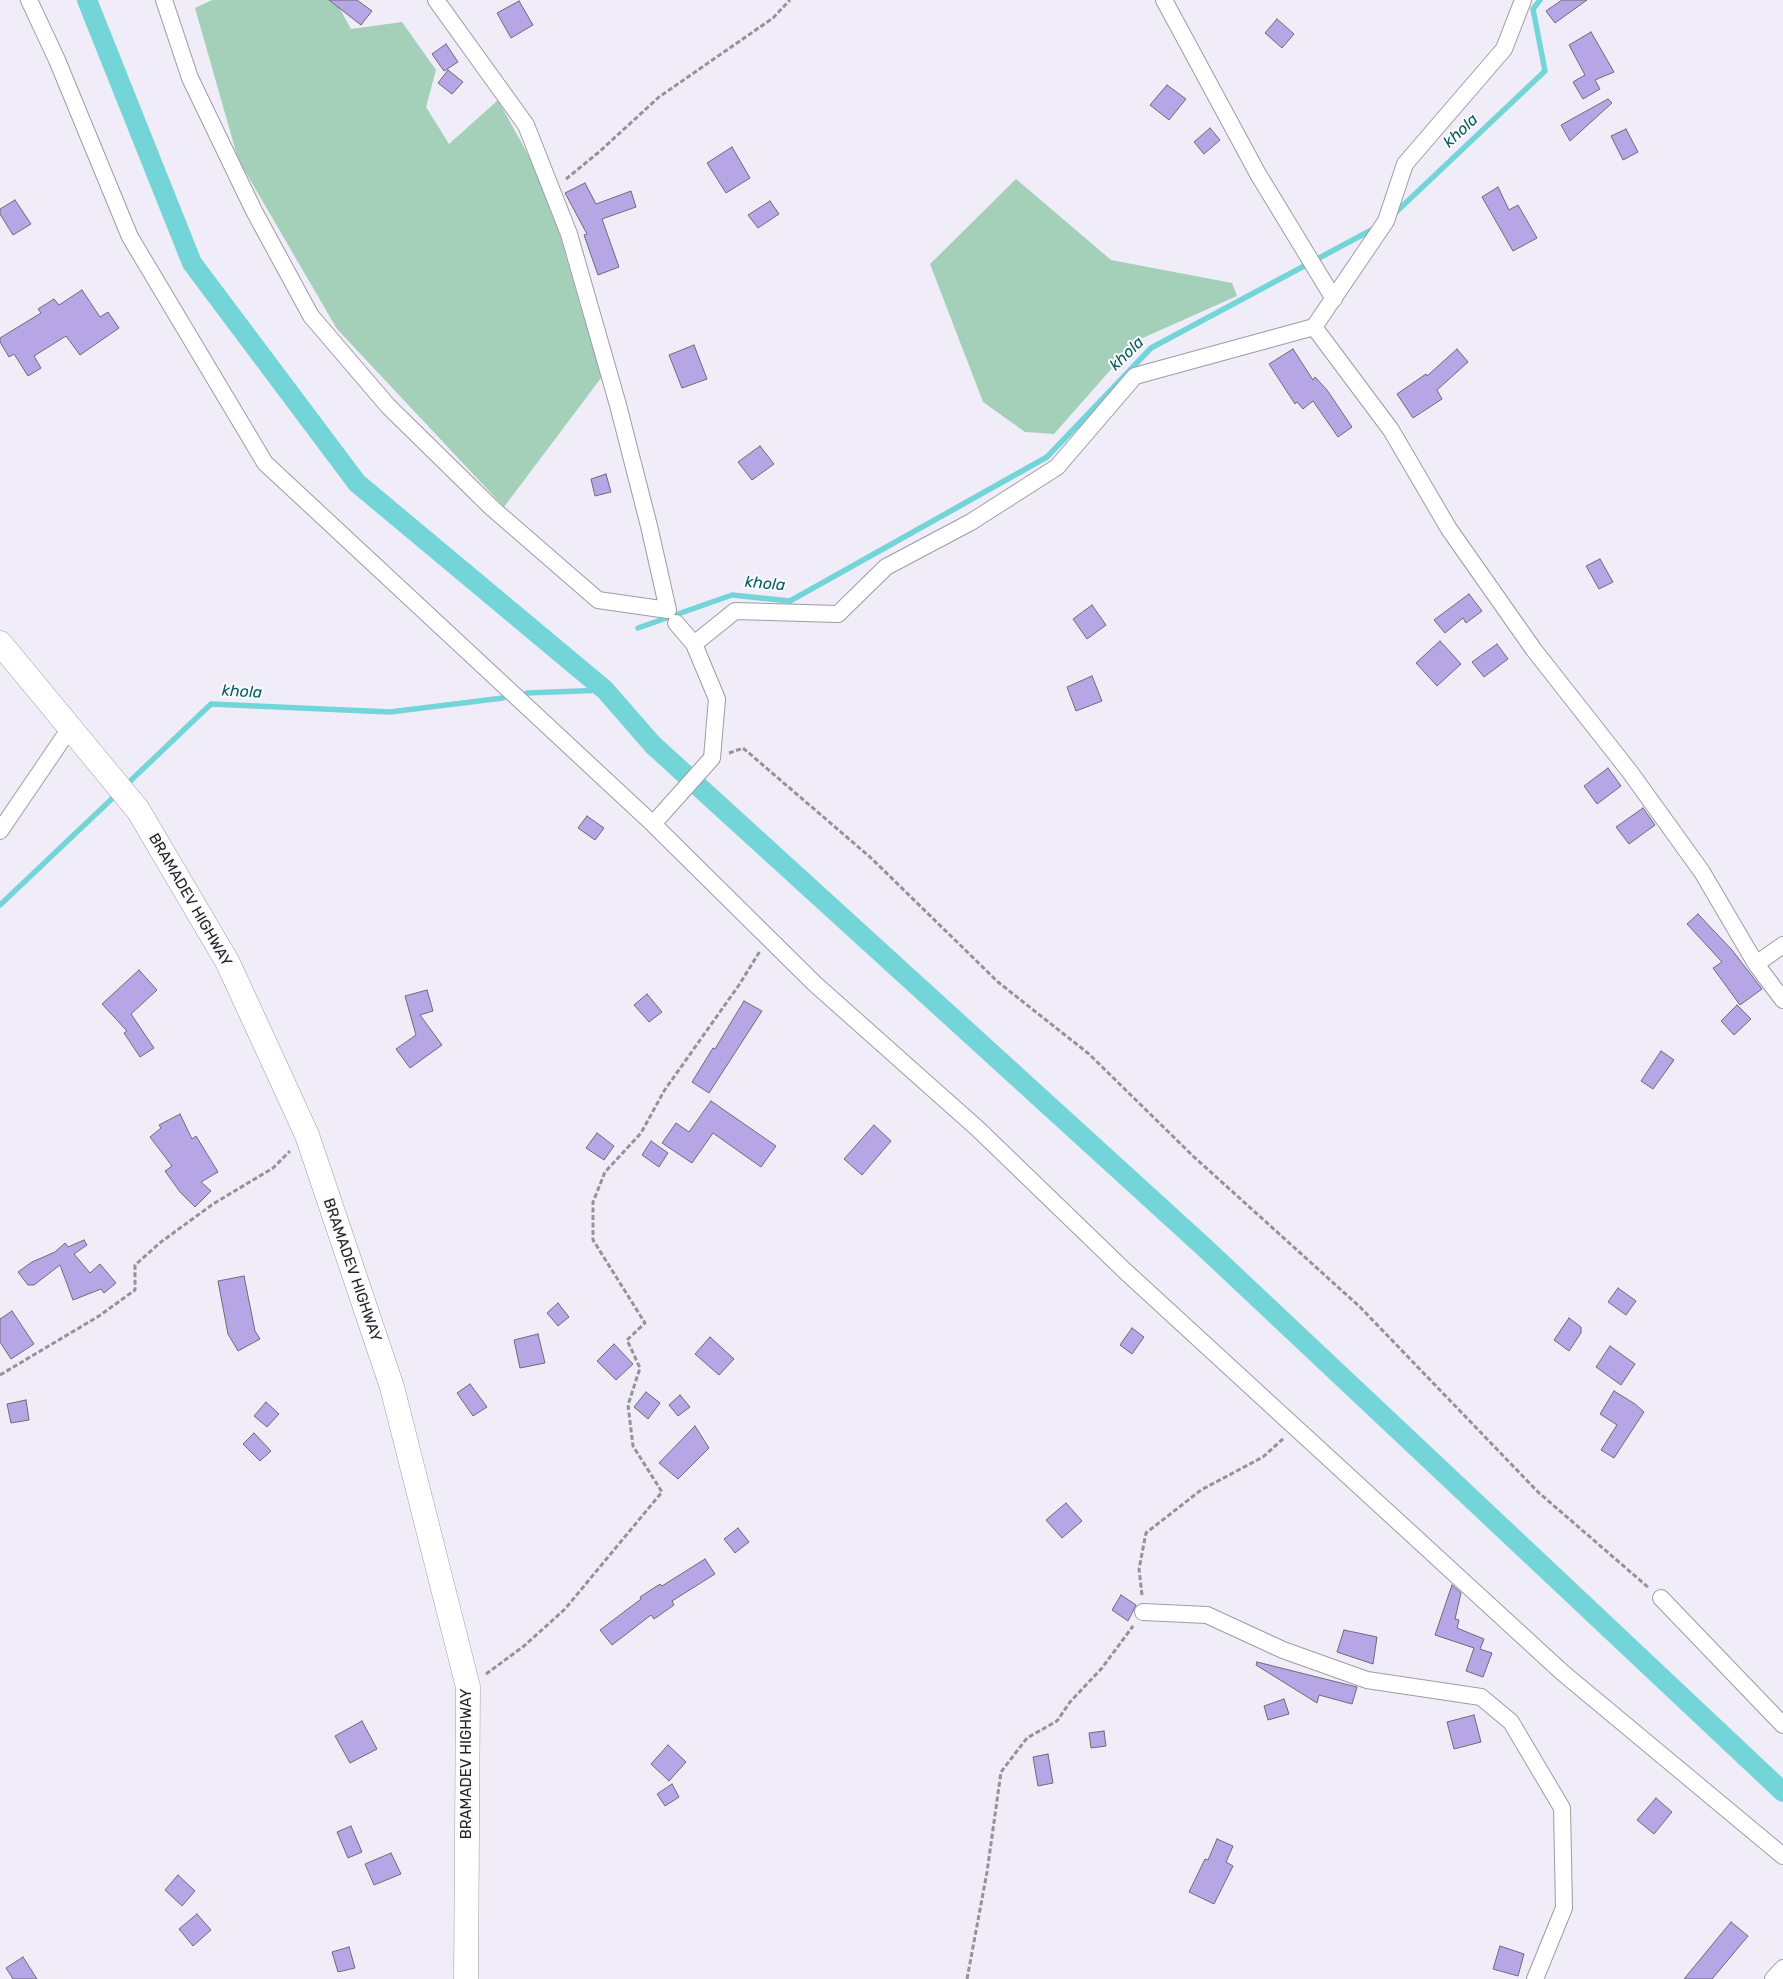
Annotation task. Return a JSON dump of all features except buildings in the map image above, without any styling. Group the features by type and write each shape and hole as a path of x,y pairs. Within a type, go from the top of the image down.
{"street":[{"path":"29,0 57,60 130,237 265,463 653,824 815,984 978,1129 1126,1271 1296,1428 1564,1672 1783,1856"},
{"path":"164,0 190,78 254,211 312,316 388,406 492,508 598,600 668,610 616,396 569,234 526,125 436,0"},
{"path":"1164,0 1258,174 1334,299"},
{"path":"694,644 735,611 838,614 886,567 971,522 1057,467 1135,376 1314,327 1386,222 1405,164 1504,49 1523,0"},
{"path":"1314,327 1391,430 1449,530 1528,642 1630,772 1702,872 1756,964 1783,1000"},
{"path":"653,824 712,758 717,698 694,644 676,623"},
{"name":"BRAMADEV HIGHWAY","path":"0,643 138,810 228,962 307,1135 392,1387 468,1687 466,1979"},
{"path":"0,831 70,728"},
{"path":"1756,964 1783,945"},
{"path":"1662,1598 1783,1725"},
{"path":"1143,1612 1207,1615 1282,1650 1367,1680 1481,1697 1511,1722 1562,1808 1564,1908 1535,1979"},
{"path":"1774,1979 1783,1968"}],"path":[{"path":"552,190 599,152 658,97 773,18 790,0"},
{"path":"712,758 743,748 870,857 998,982 1089,1054 1192,1156 1360,1307 1538,1492 1662,1598"},
{"path":"468,1687 524,1646 565,1609 662,1492 633,1446 628,1405 640,1368 627,1340 645,1323 593,1240 593,1202 605,1172 642,1132 664,1091 739,985 768,938"},
{"path":"0,1375 99,1316 135,1290 135,1265 154,1248 213,1204 273,1168 307,1135"},
{"path":"967,1979 988,1872 1001,1772 1026,1738 1057,1721 1070,1702 1102,1668 1143,1612 1140,1569 1146,1533 1201,1490 1263,1457 1296,1428"}],"green space":[{"path":"212,0 335,0 351,29 402,22 436,70 426,107 449,144 498,100 546,187 586,325 604,374 504,507 337,329 238,159 195,8"},
{"path":"1016,179 1111,260 1232,283 1237,296 1136,341 1054,434 1025,432 983,402 930,264"}],"waterway":[{"path":"87,0 192,263 357,483 605,690 653,745 1205,1248 1783,1792"},
{"name":"khola","path":"1394,214 1545,71 1533,9 1540,0"},
{"name":"khola","path":"638,628 732,595 790,601 1047,457 1151,348 1377,227"},
{"name":"khola","path":"527,693 605,690"},
{"name":"khola","path":"125,786 211,704 390,712 503,698"},
{"name":"khola","path":"0,905 118,793"}]}
